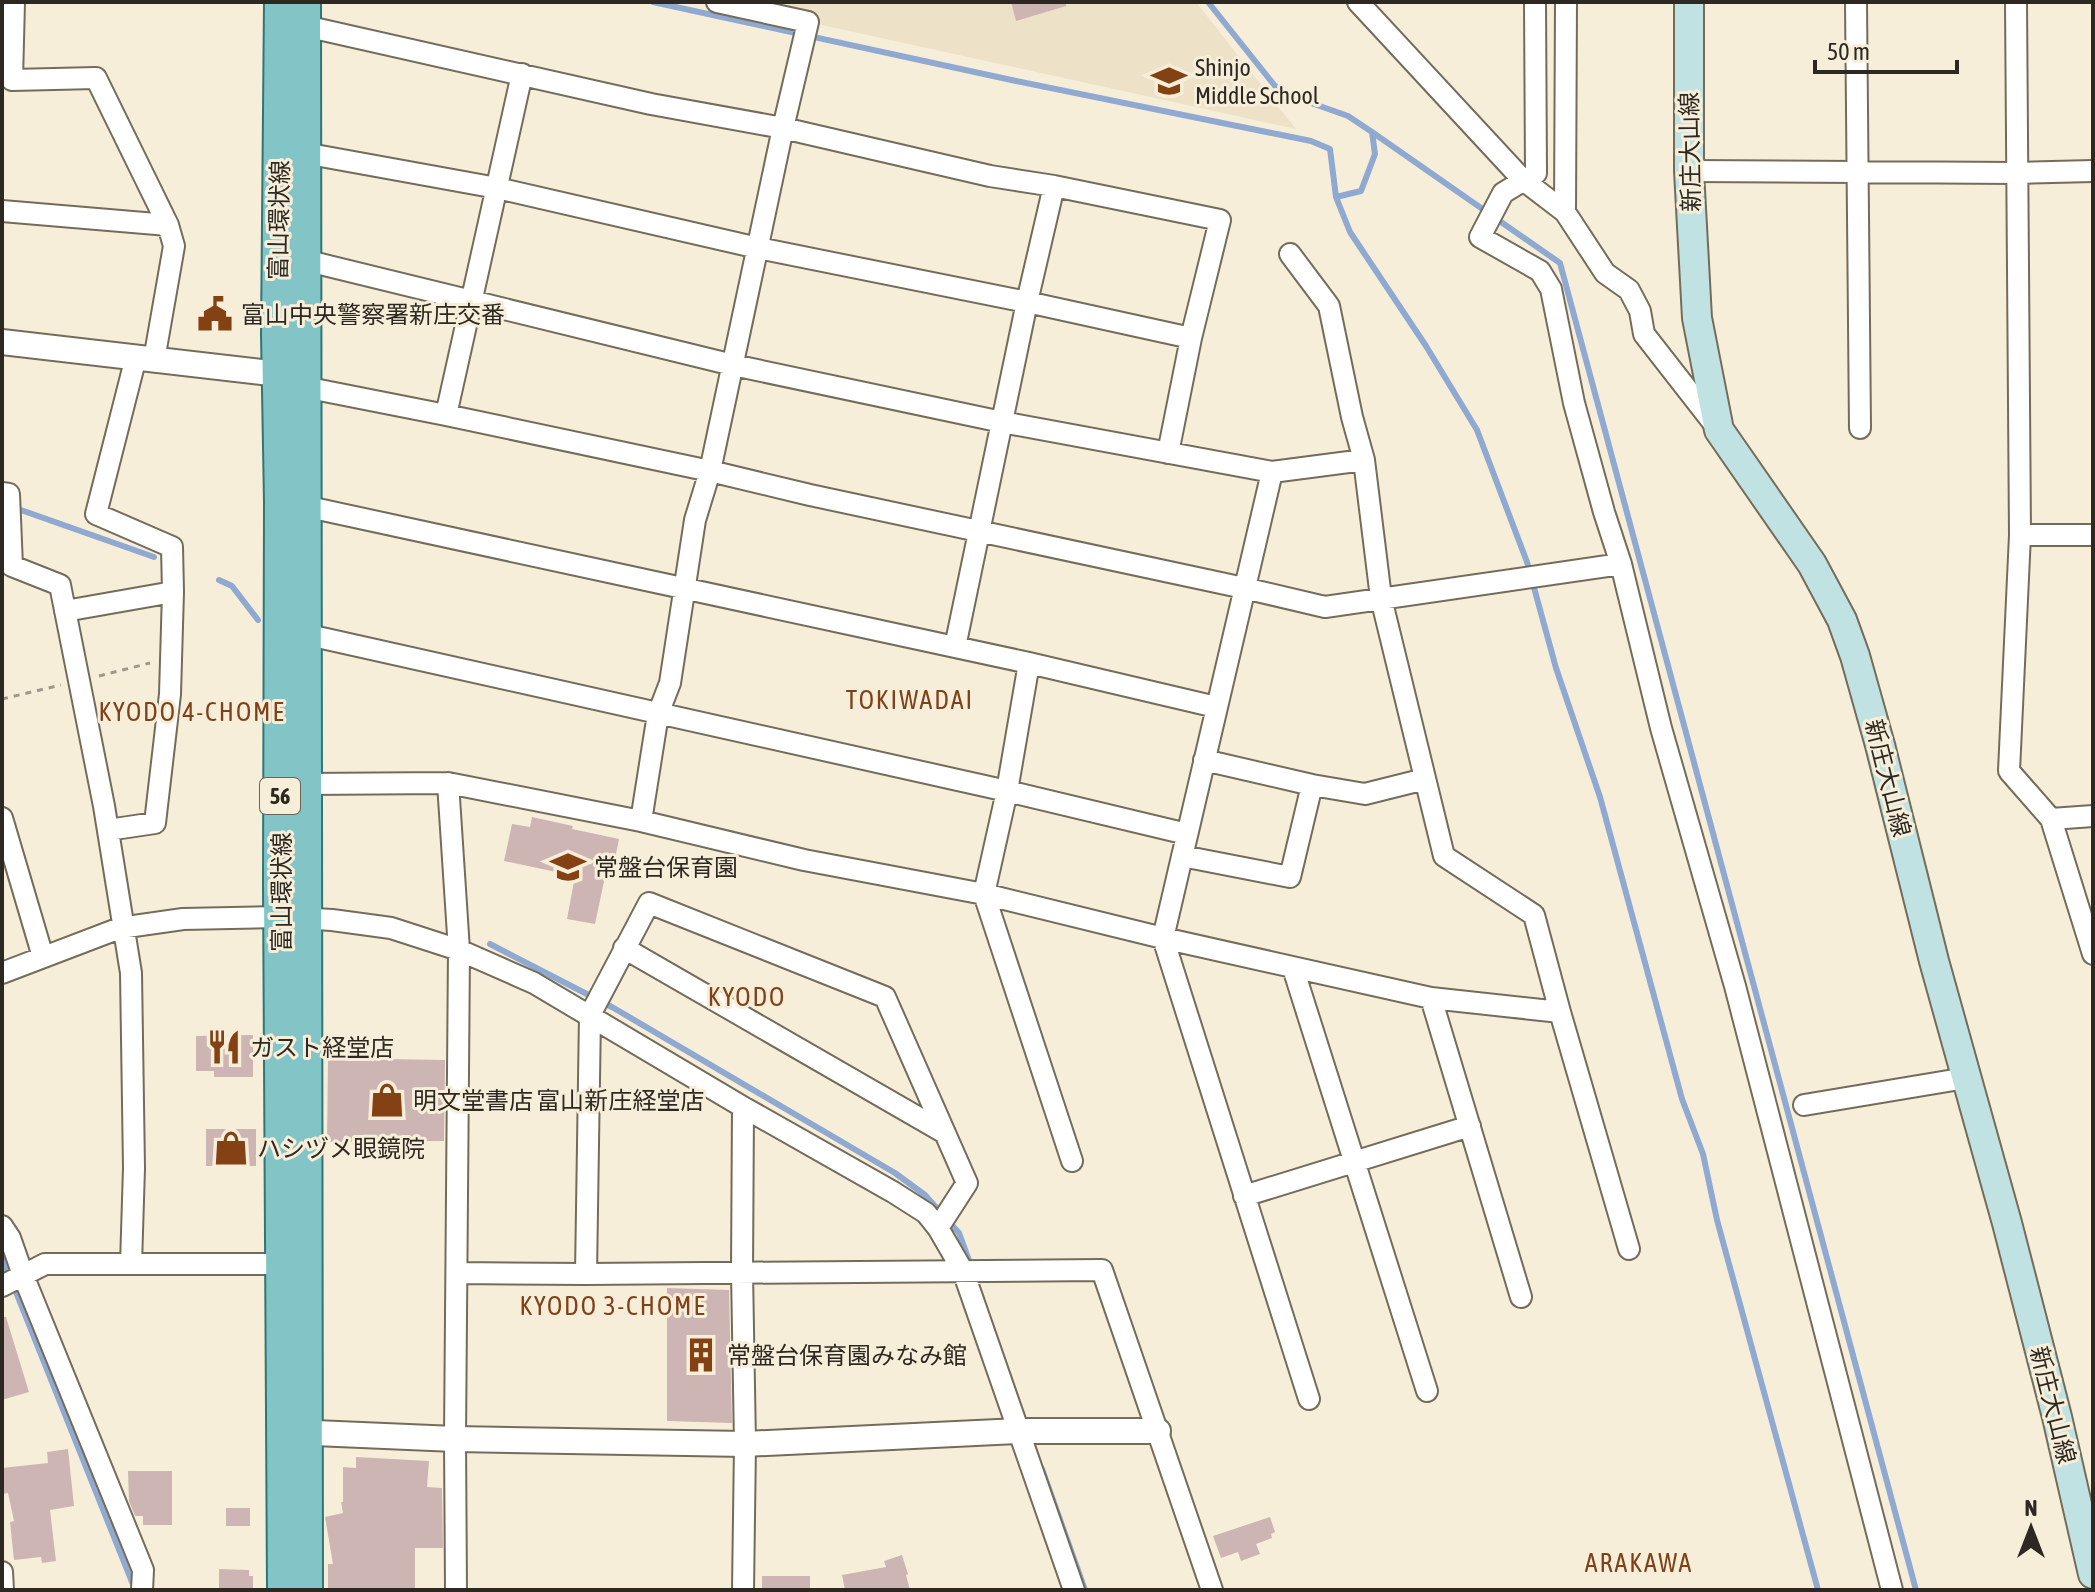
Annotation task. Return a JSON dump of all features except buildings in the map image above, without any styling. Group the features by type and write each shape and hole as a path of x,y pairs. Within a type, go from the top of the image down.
{"main road":[{"name":"富山環状線","path":"281,2 278,334 292,381 304,506 304,784 292,918 283,1264 306,1590"},
{"name":"新庄大山線","path":"1689,2 1689,171 1697,318 1719,430 1812,564 1842,620 1855,656 2045,1372 2093,1574"},
{"name":"富山環状線","path":"284,1590 296,1432 292,918 281,502 304,260 305,14"}],"street":[{"path":"14,2 12,80 96,78 168,225 174,246 145,359 96,514 172,547 170,694 155,823 108,830"},
{"path":"641,821 658,714 670,683 695,520 710,471 808,22 717,2"},
{"path":"1358,2 1523,180 1565,212 1605,273 1629,290 1640,311 1644,334 1719,430"},
{"path":"1535,2 1536,173 1503,193 1480,237 1540,271 1551,289 1574,403 1621,564 1661,728 1735,986 1892,1590"},
{"path":"1565,212 1566,2"},
{"path":"1856,2 1860,428"},
{"path":"2016,2 2020,535 2009,771 2051,819 2093,954"},
{"path":"305,14 522,74 651,104 783,128 990,176 1220,220 1191,338 1168,453"},
{"path":"446,415 522,74"},
{"path":"304,153 497,188 758,248 1191,338"},
{"path":"1689,171 2093,171"},
{"path":"955,647 1054,186"},
{"path":"2,211 168,225"},
{"path":"1290,254 1329,306 1364,460 1381,598 1444,856 1534,915 1629,1249"},
{"path":"304,260 733,365 1002,422 1272,472 1364,460"},
{"path":"2,342 292,381 1325,607 1621,564"},
{"path":"1272,472 1163,938 1309,1399"},
{"path":"2,493 9,494 12,566 60,585 108,830 131,973 134,1168 131,1264"},
{"path":"304,506 1029,663 1216,707"},
{"path":"2020,535 2093,535"},
{"path":"65,611 173,592"},
{"path":"304,634 1187,834"},
{"path":"1029,663 1007,791 984,894 1072,1161"},
{"path":"1204,760 1365,794 1425,779"},
{"path":"304,784 448,783 641,821 804,860 984,894 1431,998 1560,1012"},
{"path":"448,783 459,950 456,1590"},
{"path":"1182,856 1290,877 1312,785"},
{"path":"2051,819 2093,816"},
{"path":"2,818 43,957"},
{"path":"586,1274 590,1015 649,903 885,997 967,1183 938,1228"},
{"path":"2,973 124,928 183,919 292,918 391,928 459,950 534,983 590,1015 926,1213 963,1271 1074,1590"},
{"path":"624,948 945,1133"},
{"path":"1293,968 1427,1391"},
{"path":"1431,998 1521,1297"},
{"path":"1804,1105 1966,1078"},
{"path":"743,1107 743,1590"},
{"path":"1244,1196 1470,1126"},
{"path":"2,1226 10,1238 143,1570 142,1590"},
{"path":"2,1286 45,1264 283,1264"},
{"path":"457,1273 1102,1270 1212,1590"},
{"path":"296,1432 455,1439 745,1444 1020,1431 1158,1431"},
{"path":"2,1572 3,1590"}],"shaded area":[{"name":"Shinjo Middle School","path":"717,2 1196,2 1296,129 808,22"}],"waterway":[{"path":"653,2 1311,141 1330,149 1336,197 1350,232 1426,346 1477,430 1527,562 1556,668 1600,797 1682,1099 1703,1154 1717,1220 1818,1590"},
{"path":"1208,2 1275,86 1300,99 1348,116 1372,132 1375,154 1361,191 1336,197"},
{"path":"1372,132 1560,263 1916,1590"},
{"path":"18,509 154,557"},
{"path":"219,580 232,586 258,620"},
{"path":"490,944 612,1007 895,1173 925,1195 959,1233 971,1266"},
{"path":"2,1257 134,1587"},
{"path":"1042,1469 1085,1590"}],"place":[{"name":"Shinjo Middle School","path":"1169,81"},
{"name":"富山中央警察署新庄交番","path":"215,314"},
{"name":"常盤台保育園","path":"568,867"},
{"name":"ガスト経堂店","path":"224,1047"},
{"name":"明文堂書店 富山新庄経堂店","path":"387,1100"},
{"name":"ハシヅメ眼鏡院","path":"231,1148"},
{"name":"常盤台保育園みなみ館","path":"701,1355"}],"district":[{"name":"TOKIWADAI","path":"910,700"},
{"name":"KYODO 4-CHOME","path":"192,712"},
{"name":"KYODO","path":"747,997"},
{"name":"KYODO 3-CHOME","path":"613,1306"},
{"name":"ARAKAWA","path":"1639,1563"}]}
